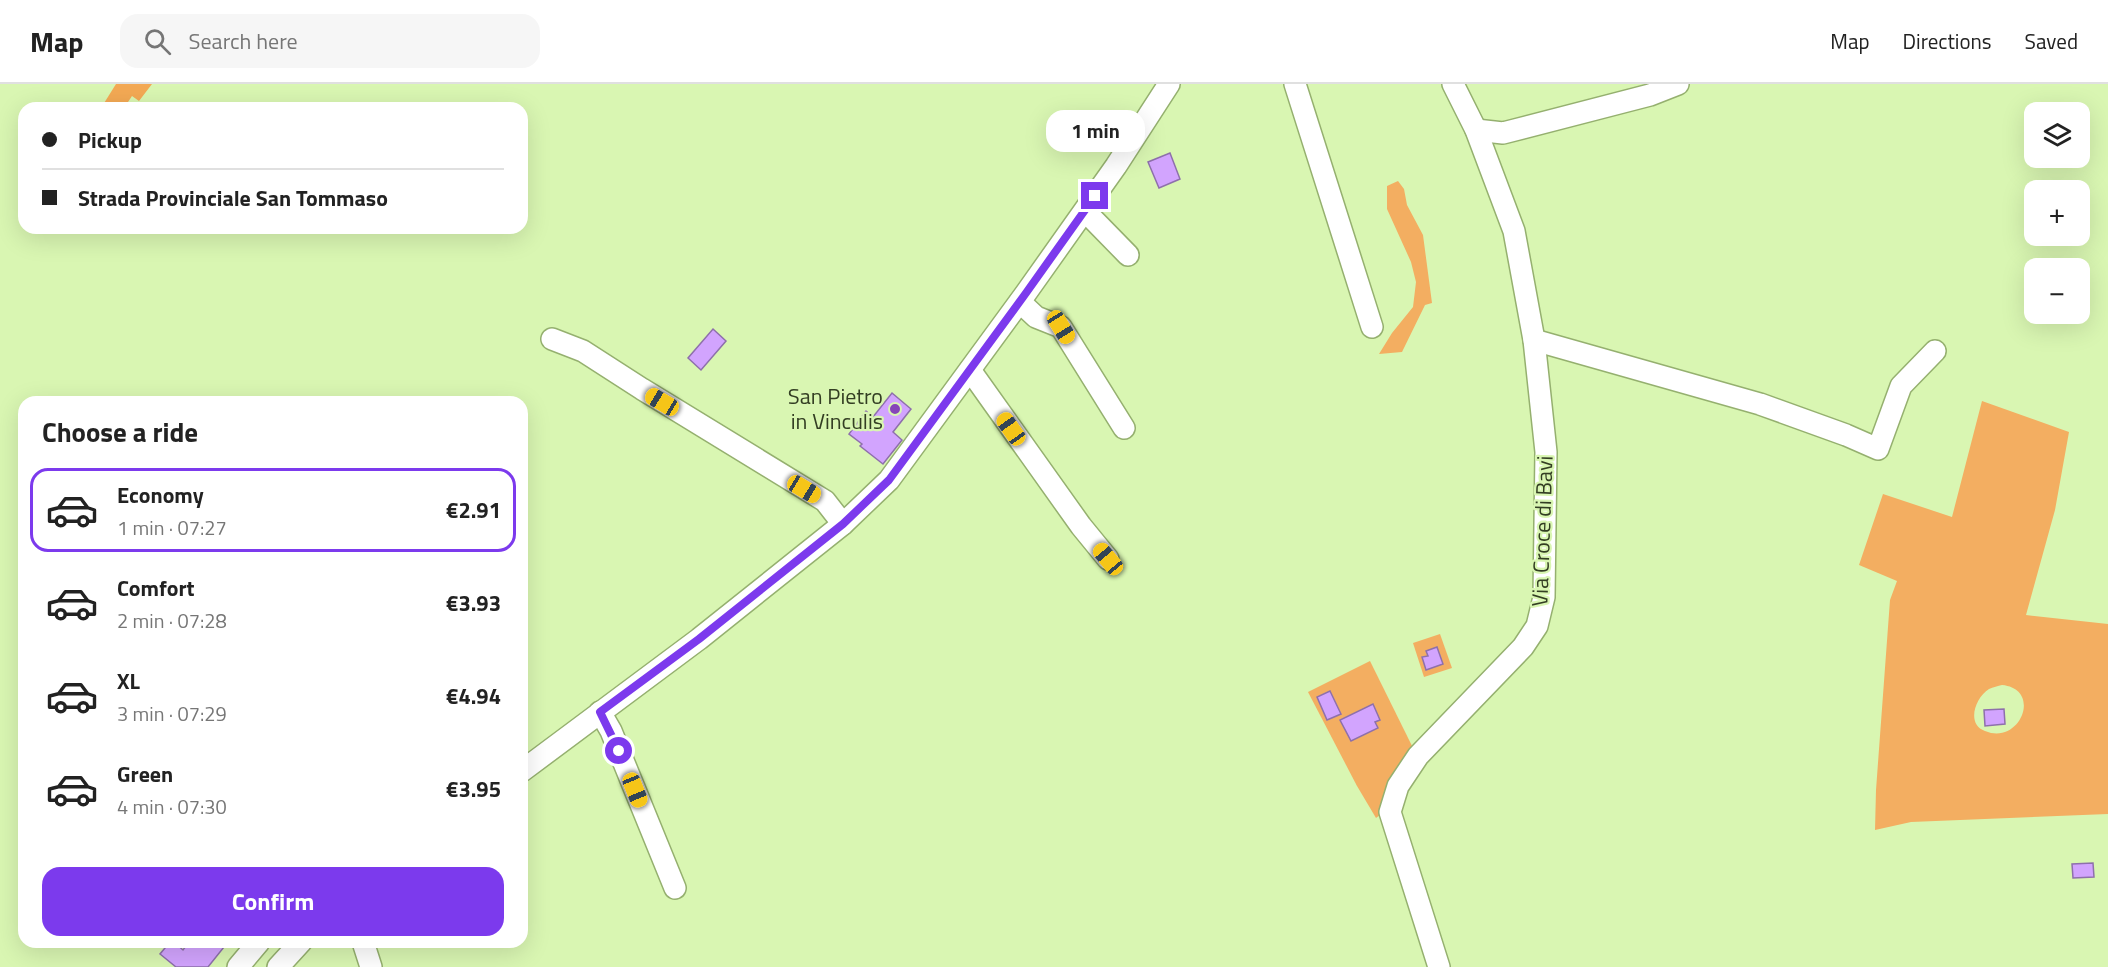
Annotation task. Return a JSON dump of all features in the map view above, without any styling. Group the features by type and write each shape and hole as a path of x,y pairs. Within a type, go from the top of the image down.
{"street":[{"path":"528,766 699,639 843,524 889,480 1085,211 1169,84"},
{"path":"1295,84 1372,327"},
{"name":"Via Croce di Bavi","path":"1439,967 1390,812 1398,786 1418,756 1523,647 1537,626 1544,597 1546,452 1533,340 1514,231 1476,130 1453,84"},
{"path":"1476,130 1503,133 1650,94 1678,84"},
{"path":"1085,211 1128,255"},
{"path":"1020,302 1036,317 1061,327 1124,428"},
{"path":"552,339 583,351 825,501 843,524"},
{"path":"1533,340 1760,404 1878,449 1901,386 1935,351"},
{"path":"970,370 1081,526 1108,559"},
{"path":"600,712 675,888"},
{"path":"238,967 255,948"},
{"path":"278,967 295,948"},
{"path":"365,948 371,967"}],"shaded area":[{"path":"116,84 152,84 139,101 132,96 128,102 105,102"},
{"path":"1398,181 1404,189 1407,205 1423,235 1432,303 1425,305 1402,352 1379,354 1413,307 1416,282 1411,262 1387,209 1387,186"},
{"path":"1982,401 2069,432 2055,510 2026,615 2108,624 2108,814 1911,822 1875,830 1890,600 1897,581 1859,565 1883,494 1952,517","holes":["2002,685 2014,689 2022,696 2024,705 2017,724 2008,731 1997,733 1979,728 1974,717 1977,704 1984,693"]},
{"path":"1440,634 1452,668 1424,677 1413,643"},
{"path":"1370,661 1416,754 1384,812 1376,818 1308,692"}],"building":[{"path":"1170,153 1180,179 1159,188 1148,162"},
{"path":"713,329 726,341 701,370 688,358"},
{"path":"892,393 911,409 893,432 902,440 883,464 849,434 866,411 873,417"},
{"path":"1437,647 1443,664 1426,670 1422,657 1428,656 1426,651"},
{"path":"1330,691 1341,714 1327,720 1317,697"},
{"path":"1373,704 1380,720 1375,722 1378,728 1351,741 1340,720"},
{"path":"2004,709 2005,724 1985,726 1984,710"},
{"path":"2093,863 2094,877 2073,878 2072,864"},
{"path":"165,948 183,950 184,948 223,948 208,967 176,967 160,954"}],"place":[{"name":"San Pietro in Vinculis","path":"895,409"}],"route":[{"path":"619,751 600,712 699,639 843,524 889,480 1095,196"}]}
